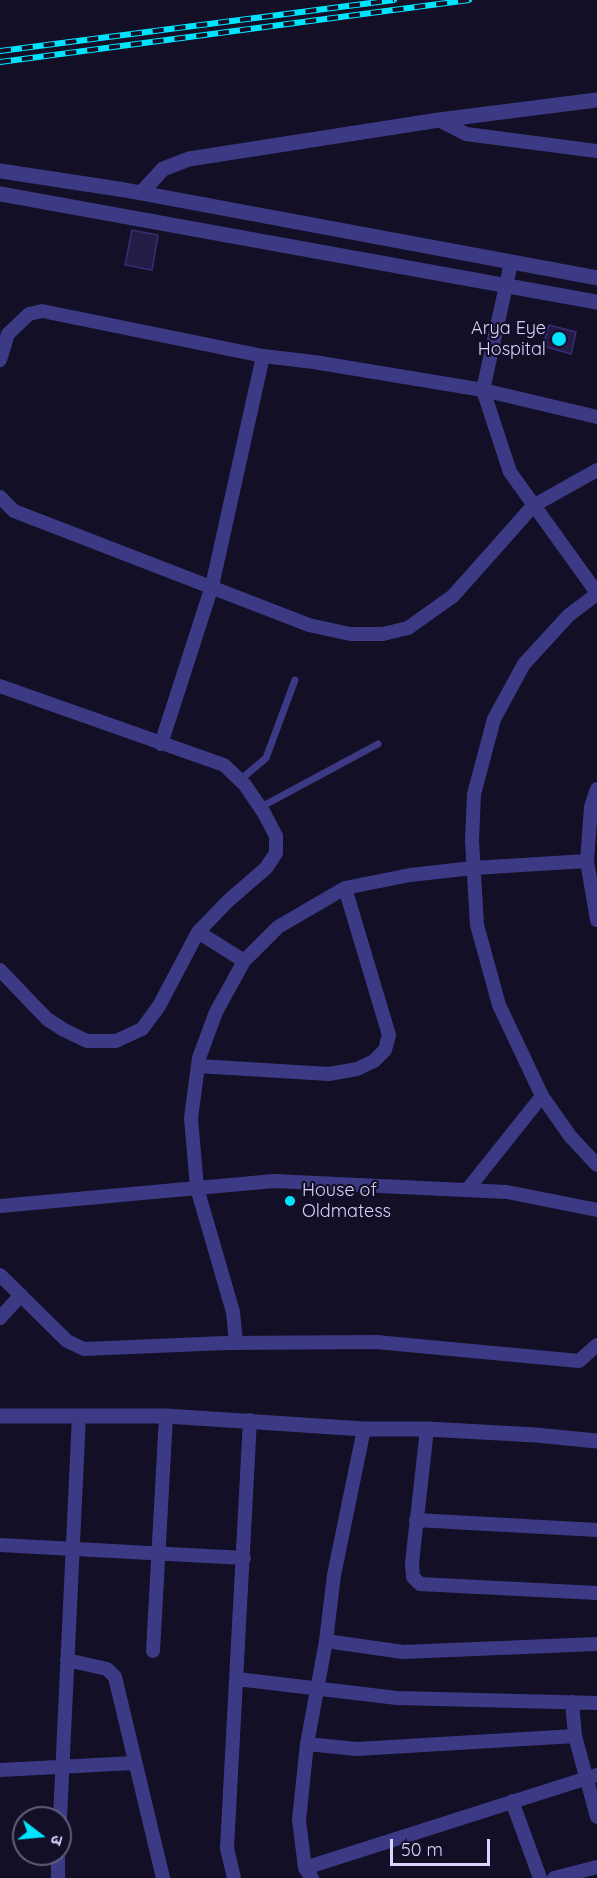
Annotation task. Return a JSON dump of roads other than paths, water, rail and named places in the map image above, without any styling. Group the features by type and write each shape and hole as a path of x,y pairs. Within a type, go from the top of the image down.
{"street":[{"path":"141,193 163,169 189,159 439,120 597,100"},
{"path":"439,120 466,134 597,151"},
{"path":"0,171 141,193 597,278"},
{"path":"0,194 597,302"},
{"path":"511,263 483,390 510,472 597,593 569,615 524,664 494,719 474,794 473,868 477,925 499,1005 542,1096 570,1136 597,1165"},
{"path":"0,360 8,334 29,314 42,311 263,356 314,362 483,390 597,417"},
{"path":"161,744 212,586 263,356"},
{"path":"0,497 14,511 309,625 350,634 383,634 408,628 453,596 533,506 597,470"},
{"path":"0,686 224,765 240,780 261,807 276,836 276,853 266,868 228,901 198,932 159,1006 142,1029 116,1041 87,1041 47,1019 0,970"},
{"path":"597,789 591,807 587,861 597,920"},
{"path":"236,1343 233,1312 197,1188 191,1118 198,1066 216,1012 244,961 278,927 345,888 410,875 473,868 587,861"},
{"path":"198,1066 329,1074 357,1070 374,1061 385,1050 390,1035 345,888"},
{"path":"198,932 244,961"},
{"path":"467,1190 542,1096"},
{"path":"1,1205 274,1181 507,1192 597,1210"},
{"path":"0,1275 67,1341 84,1349 236,1343 376,1342 579,1361 597,1345"},
{"path":"0,1318 21,1295"},
{"path":"0,1416 166,1416 364,1429 427,1429 597,1441"},
{"path":"60,1806 79,1416"},
{"path":"153,1651 166,1416"},
{"path":"234,1878 228,1848 250,1420"},
{"path":"364,1429 334,1575 326,1641 308,1744 299,1820 308,1873 512,1801 591,1776"},
{"path":"427,1429 412,1563 413,1577 420,1584 597,1593"},
{"path":"416,1520 597,1530"},
{"path":"0,1545 244,1558"},
{"path":"326,1641 403,1652 597,1644"},
{"path":"67,1660 107,1669 115,1677 163,1878"},
{"path":"237,1679 397,1698 597,1702"},
{"path":"572,1702 575,1736 591,1776 597,1817"},
{"path":"308,1744 357,1749 575,1736"},
{"path":"0,1770 134,1763"},
{"path":"512,1801 540,1878"},
{"path":"554,1878 597,1867"}],"lane":[{"path":"240,780 266,758 295,680"},
{"path":"261,807 378,744"}],"railway":[{"path":"0,51 394,0"},
{"path":"0,62 469,0"}],"place":[{"name":"Arya Eye Hospital","path":"559,339"},
{"name":"House of Oldmatess","path":"290,1201"}]}
